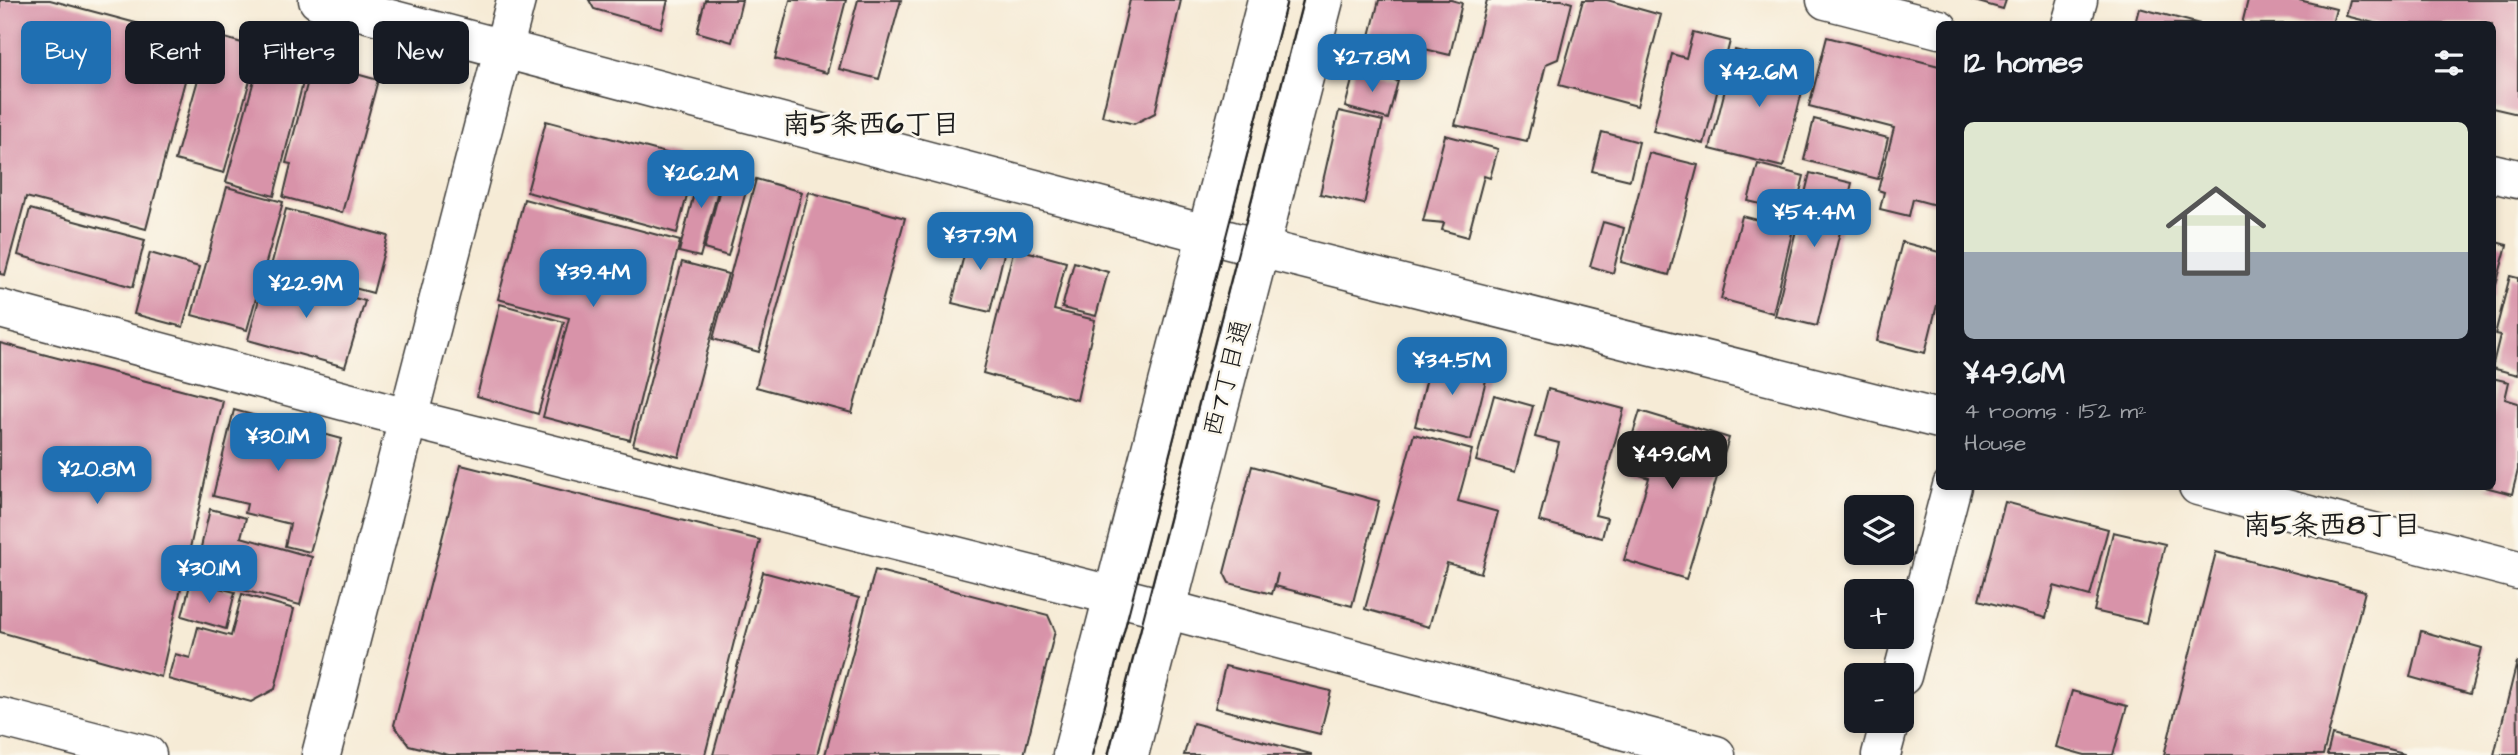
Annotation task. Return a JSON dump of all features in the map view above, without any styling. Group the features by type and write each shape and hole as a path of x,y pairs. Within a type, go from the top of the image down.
{"street":[{"path":"318,0 1206,234 1936,418"},
{"path":"321,755 516,0"},
{"path":"1072,755 1267,0"},
{"name":"西7丁目通","path":"1129,755 1324,0"},
{"path":"1826,0 1936,28"},
{"path":"2072,21 2078,0"},
{"path":"2496,174 2518,179"},
{"path":"0,309 407,418 1113,595 1716,755"},
{"path":"1905,663 1951,490"},
{"path":"2213,490 2518,570"},
{"path":"0,717 147,755"},
{"path":"1881,755 1887,733"}],"building":[{"path":"0,0 50,0 129,21 125,21 125,84 184,84 146,229 26,197 5,275 0,274"},
{"path":"589,0 668,0 661,28 594,9"},
{"path":"705,0 742,0 732,42 697,32"},
{"path":"790,0 846,0 827,73 775,59"},
{"path":"858,0 901,0 879,79 839,69"},
{"path":"1130,0 1181,0 1155,113 1134,124 1102,116"},
{"path":"1379,0 1451,0 1462,3 1450,55 1370,36"},
{"path":"1487,0 1562,0 1572,3 1558,59 1546,64 1527,141 1455,125"},
{"path":"1583,0 1607,0 1661,15 1637,106 1559,85"},
{"path":"1971,0 2006,0 2003,9"},
{"path":"2248,0 2299,0 2336,9 2333,21 2243,21"},
{"path":"2350,0 2518,0 2518,114 2496,109 2496,21 2366,21 2346,16"},
{"path":"2139,8 2189,21 2136,21"},
{"path":"1693,32 1730,41 1704,144 1653,131 1672,54 1686,58"},
{"path":"1827,37 1936,65 1936,205 1913,199 1909,216 1880,209 1884,192 1878,190 1894,128 1809,106"},
{"path":"225,38 239,42 239,84 249,84 224,173 175,160 197,84 225,84"},
{"path":"1735,50 1808,68 1783,167 1710,149"},
{"path":"1355,69 1398,81 1388,119 1345,107"},
{"path":"359,75 373,79 373,84 377,84 342,213 283,197 291,164 286,163 307,84 359,84"},
{"path":"253,84 303,84 274,196 226,182"},
{"path":"1339,111 1383,121 1364,204 1320,194"},
{"path":"1814,119 1888,138 1878,179 1804,160"},
{"path":"546,121 696,161 677,233 527,192"},
{"path":"1602,132 1639,142 1630,180 1592,171"},
{"path":"1445,135 1498,149 1490,178 1484,176 1468,237 1442,230 1444,223 1423,221"},
{"path":"1649,153 1698,165 1669,275 1621,262"},
{"path":"702,162 724,169 700,257 679,252"},
{"path":"1758,164 1804,176 1795,212 1748,201"},
{"path":"725,170 750,177 728,256 704,249"},
{"path":"1810,173 1852,183 1817,326 1775,316"},
{"path":"756,179 802,192 759,352 713,339"},
{"path":"227,187 283,202 247,330 192,315"},
{"path":"809,192 905,218 852,413 756,387"},
{"path":"524,199 680,241 630,440 543,417 569,318 498,299"},
{"path":"30,209 145,240 133,287 18,255"},
{"path":"286,209 388,236 373,293 271,266"},
{"path":"1742,216 1793,229 1773,313 1721,299"},
{"path":"1603,222 1624,228 1613,273 1590,266"},
{"path":"970,231 1007,241 990,312 952,303"},
{"path":"1902,242 1936,251 1936,309 1925,353 1877,341"},
{"path":"2496,242 2507,245 2496,285"},
{"path":"1014,248 1066,262 1054,310 1095,320 1077,400 983,373"},
{"path":"150,253 199,267 183,327 134,314"},
{"path":"682,262 728,274 679,457 633,445"},
{"path":"1074,262 1108,272 1096,316 1062,308"},
{"path":"266,273 365,301 345,367 248,340"},
{"path":"2510,276 2518,278 2518,375 2496,369 2500,335 2496,334"},
{"path":"500,304 564,322 538,414 477,396"},
{"path":"0,343 223,401 161,677 0,632"},
{"path":"1433,354 1489,368 1471,440 1415,426"},
{"path":"2496,379 2509,382 2505,399 2518,403 2518,470 2512,494 2496,490"},
{"path":"1548,389 1624,409 1595,515 1607,518 1602,538 1539,521 1559,443 1535,437"},
{"path":"1494,395 1533,406 1515,472 1476,461"},
{"path":"234,410 342,439 310,552 285,546 290,524 245,513 247,504 213,496"},
{"path":"1640,411 1729,438 1686,579 1624,560 1649,478 1622,469"},
{"path":"1414,434 1472,450 1458,501 1498,512 1481,573 1447,563 1429,627 1365,609"},
{"path":"461,465 760,540 705,755 449,755 409,745 394,725"},
{"path":"1252,466 1379,501 1352,606 1275,586 1278,573 1272,594 1229,583 1224,573"},
{"path":"2005,502 2108,529 2090,596 2054,586 2046,618 1979,600"},
{"path":"210,509 246,518 241,537 312,557 300,605 194,577"},
{"path":"2113,532 2165,544 2146,623 2094,611"},
{"path":"2216,552 2365,591 2323,755 2164,755"},
{"path":"875,570 1048,615 1055,631 1024,755 825,755"},
{"path":"763,572 859,598 817,755 713,755"},
{"path":"191,581 235,592 226,629 182,616"},
{"path":"242,594 294,609 275,689 251,702 168,679 175,654 190,658 198,627 231,636"},
{"path":"2421,631 2482,648 2470,694 2410,677"},
{"path":"2517,662 2518,755 2494,755"},
{"path":"1225,666 1331,691 1320,734 1215,708"},
{"path":"2072,691 2127,706 2113,755 2085,755 2056,747"},
{"path":"1193,723 1311,754 1311,755 1184,755"},
{"path":"2332,735 2404,754 2404,755 2327,755"}],"tram line":[{"path":"1092,755 1287,0"},
{"path":"1108,755 1303,0"}],"district":[{"name":"南5条西6丁目","path":"871,124"},
{"name":"南5条西8丁目","path":"2332,525"}]}
